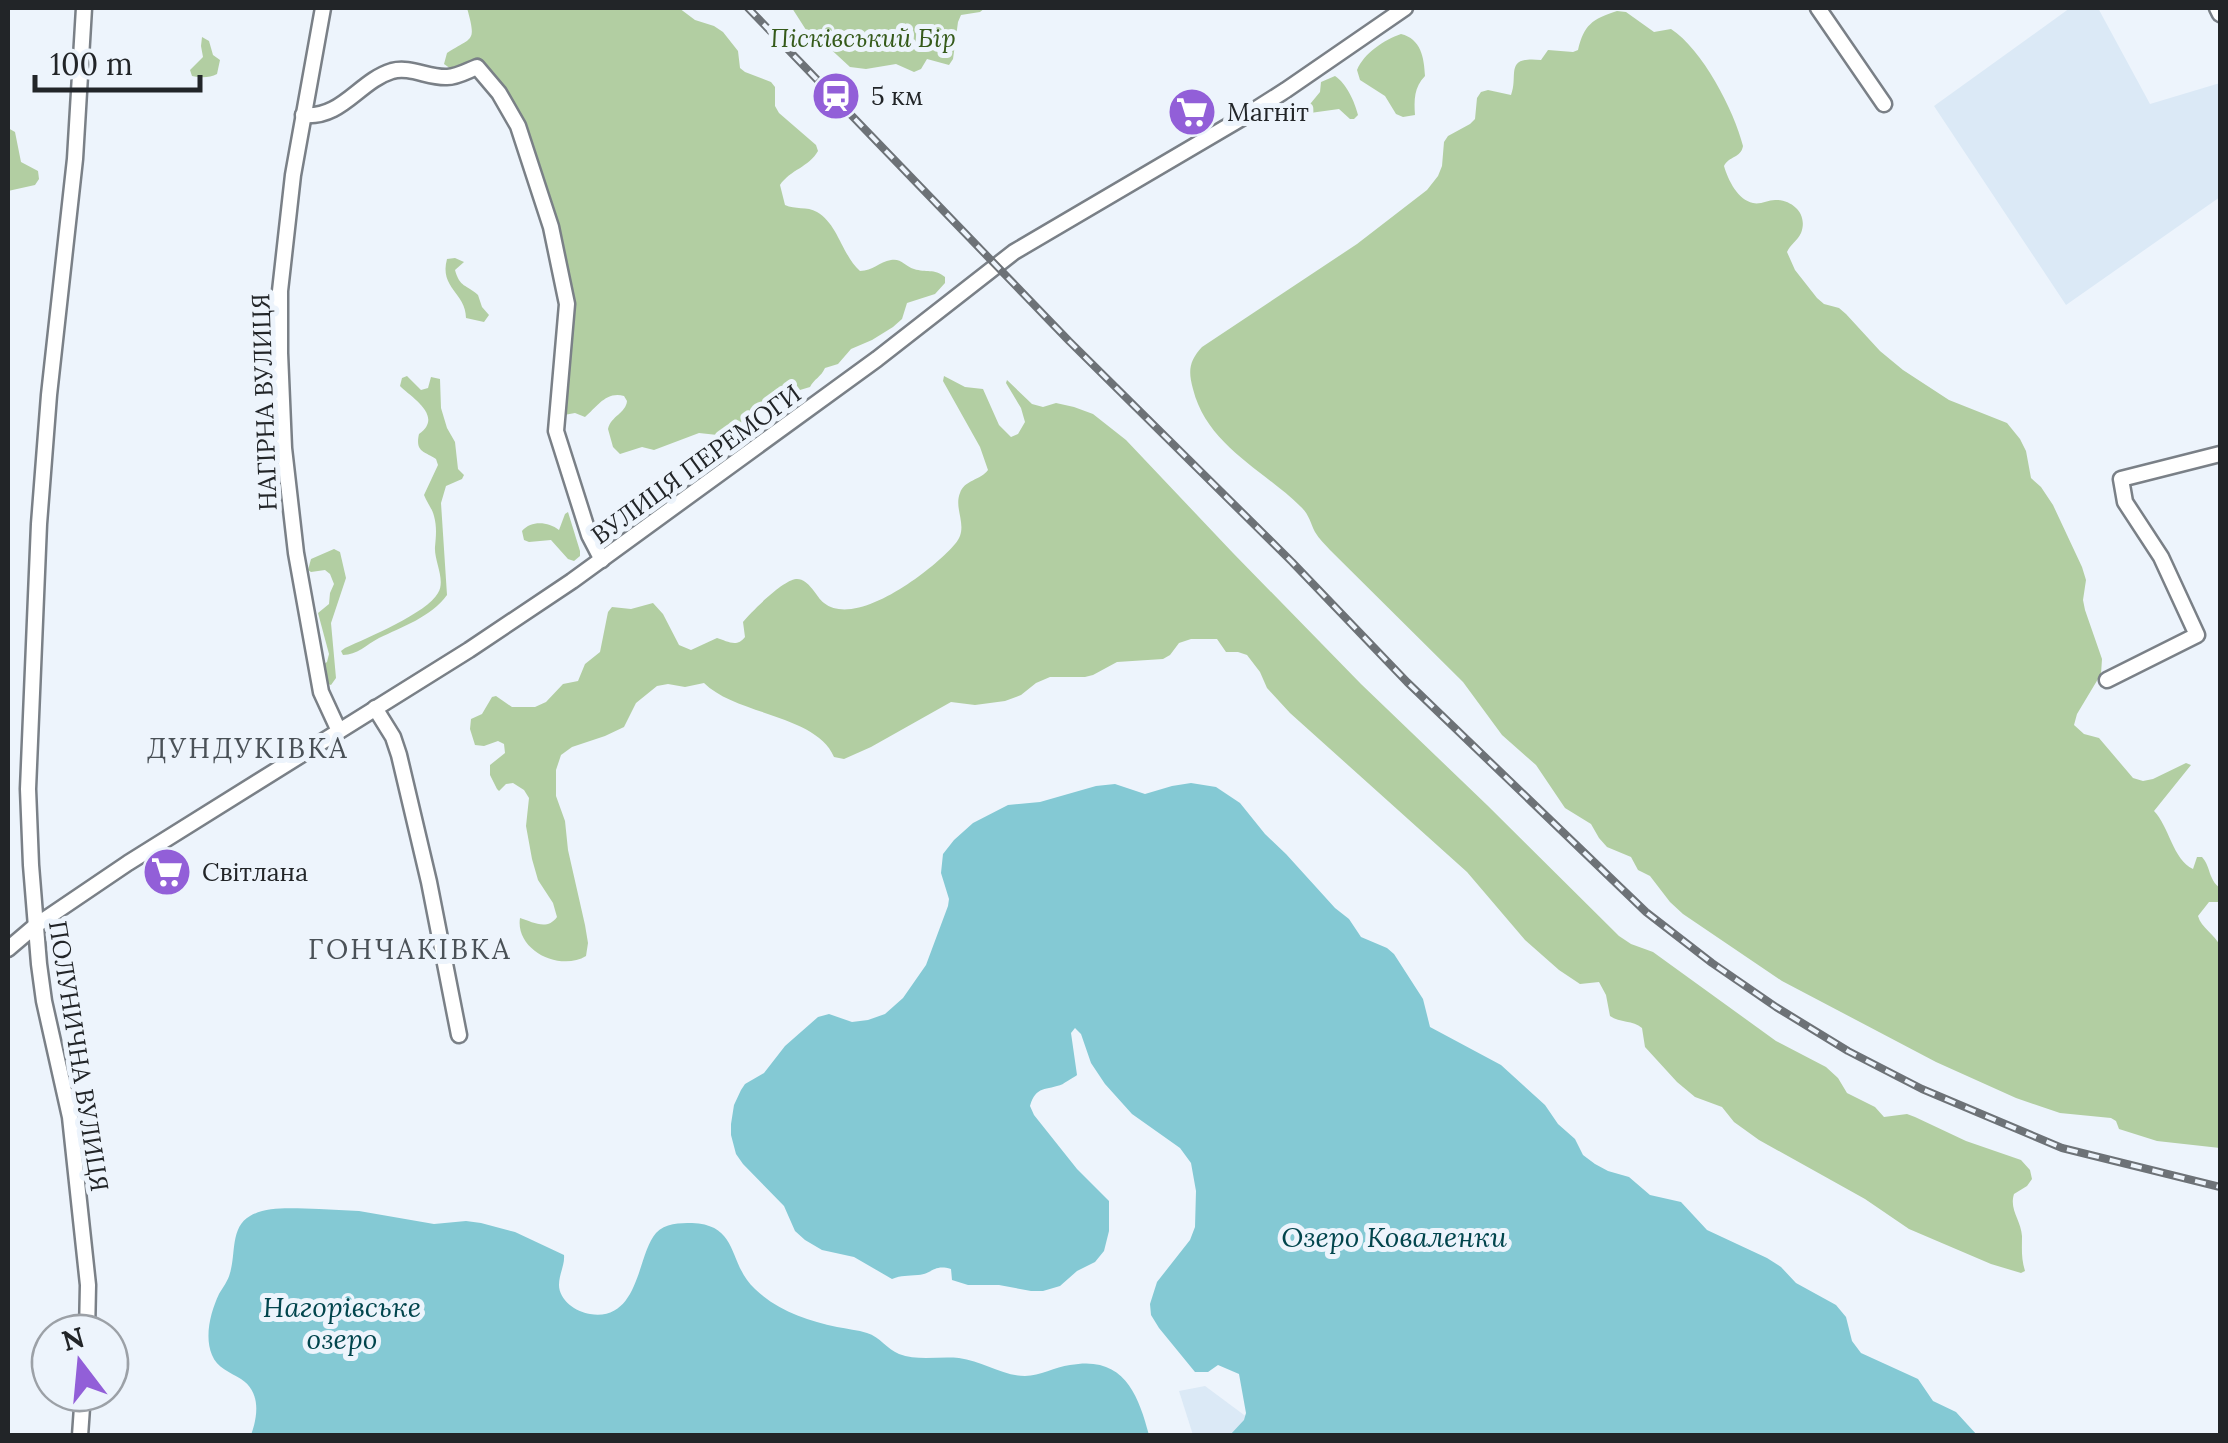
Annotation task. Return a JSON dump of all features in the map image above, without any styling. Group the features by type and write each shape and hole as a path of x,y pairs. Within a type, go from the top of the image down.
{"street":[{"name":"ПОЛУНИЧНА ВУЛИЦЯ","path":"84,8 76,146 39,524 28,789 35,926 44,1001 70,1117 88,1285 87,1313"},
{"name":"НАГІРНА ВУЛИЦЯ","path":"323,8 293,176 279,304 283,432 296,554 319,684 339,730"},
{"name":"ВУЛИЦЯ ПЕРЕМОГИ","path":"8,949 35,926 128,864 469,650 602,560 906,337 1014,252 1242,118 1405,8"},
{"path":"1818,8 1884,104"},
{"path":"303,115 327,114 372,81 398,70 445,77 477,68 506,103 534,170 562,271 567,320 556,431 589,535 602,560"},
{"path":"2107,680 2197,634 2161,558 2125,502 2122,478 2220,454"},
{"path":"374,708 399,754 459,1035"}],"shaded area":[{"path":"2070,8 2098,8 2150,104 2220,83 2220,197 2066,305 1934,106"},
{"path":"1205,1386 1271,1435 1193,1435 1179,1391"}],"green space":[{"path":"467,8 679,8 695,20 714,26 738,51 740,68 771,82 779,113 816,145 818,151 814,156 780,185 785,205 813,210 824,217 860,271 894,260 941,274 945,283 935,294 907,303 902,319 893,327 851,349 838,364 825,368 810,387 790,393 774,409 759,411 736,437 699,433 654,450 642,447 620,454 613,447 608,429 626,405 624,396 607,398 585,417 575,413 564,415 571,347 540,205 495,81 444,64 447,53 472,34"},
{"name":"Пісківський Бір","path":"792,8 985,8 961,15 949,65 927,59 914,72 896,64 866,69 850,67 808,33"},
{"path":"1617,11 1626,12 1654,32 1671,29 1705,65 1732,115 1743,146 1724,166 1728,177 1738,194 1748,201 1783,201 1798,210 1803,226 1787,252 1795,270 1817,298 1839,308 1903,370 1949,400 2007,423 2020,439 2031,478 2053,505 2082,567 2086,580 2085,610 2102,659 2101,674 2074,725 2084,734 2099,738 2133,778 2153,779 2186,763 2191,765 2154,811 2186,865 2193,869 2197,857 2202,857 2220,888 2220,902 2209,902 2198,916 2220,946 2220,1148 2157,1141 2119,1129 2111,1118 2060,1113 2016,1098 1936,1062 1782,981 1683,914 1650,876 1638,870 1631,857 1607,847 1591,824 1565,808 1536,765 1502,735 1463,682 1330,550 1303,509 1223,441 1200,409 1190,371 1202,347 1357,244 1427,190 1442,166 1444,142 1475,119 1481,92 1511,95 1517,64 1541,60 1548,50 1578,50 1590,24"},
{"path":"1401,34 1417,44 1425,76 1416,94 1415,115 1403,117 1396,114 1385,96 1360,80 1357,70 1375,48"},
{"path":"202,37 209,41 213,55 220,60 217,74 208,77 192,76 190,70 203,57"},
{"path":"1335,76 1352,99 1358,115 1354,119 1339,109 1310,113 1306,109 1320,92 1321,82"},
{"path":"8,128 15,132 21,162 38,171 35,185 8,191"},
{"path":"447,259 464,262 455,270 459,280 478,295 489,315 484,322 466,318 462,302 449,284"},
{"path":"407,376 421,390 428,388 431,377 440,379 441,408 455,442 458,469 464,475 446,486 441,503 447,595 416,621 343,655 341,651 345,648 422,609 440,588 435,520 424,495 438,465 418,444 427,414 400,386"},
{"path":"944,376 965,387 983,389 999,425 1011,437 1018,434 1025,422 1007,380 1032,404 1043,407 1056,403 1093,414 1126,440 1361,684 1619,936 1653,952 1776,1041 1826,1067 1847,1093 1875,1107 1884,1117 1907,1114 2021,1160 2032,1179 2014,1194 2013,1200 2025,1271 1991,1264 1909,1229 1865,1199 1759,1140 1734,1122 1722,1107 1695,1097 1645,1047 1642,1028 1610,1016 1599,982 1580,984 1525,940 1467,872 1290,713 1267,688 1247,655 1226,652 1217,639 1191,639 1179,643 1163,659 1117,662 1085,677 1050,677 1005,701 975,705 951,702 844,759 834,757 811,732 735,702 704,683 657,686 636,703 624,727 561,755 556,770 556,796 565,821 588,943 586,956 564,961 541,955 532,948 520,929 520,918 544,925 557,917 532,859 526,826 529,798 513,783 497,789 490,765 505,753 504,744 498,741 475,745 471,719 482,714 492,697 512,707 535,707 546,702 563,684 578,681 585,664 600,652 612,607 631,609 653,603 679,645 691,650 717,638 732,643 742,640 743,622 768,597 796,579 805,581 824,603 838,609 874,602 913,581 955,544 961,531 960,493 965,485 988,470 980,447 943,381"},
{"path":"568,512 580,551 574,561 551,540 524,540 522,531 530,525 545,524 559,530"},
{"path":"334,549 340,552 346,578 331,623 336,678 331,685 325,683 321,666 329,654 318,613 329,604 334,584 325,570 308,570 311,559"}],"water":[{"name":"Озеро Коваленки","path":"1191,783 1216,787 1240,803 1265,834 1349,919 1361,937 1394,954 1423,999 1430,1027 1501,1065 1545,1105 1575,1139 1583,1155 1608,1171 1629,1177 1650,1195 1681,1202 1707,1230 1767,1258 1796,1283 1836,1305 1846,1317 1852,1341 1861,1353 1918,1379 1933,1401 1956,1412 1977,1435 1230,1435 1246,1413 1239,1374 1218,1365 1208,1372 1195,1372 1151,1315 1157,1282 1190,1240 1195,1227 1196,1191 1191,1163 1180,1148 1132,1114 1105,1084 1075,1028 1071,1033 1077,1075 1039,1092 1030,1106 1077,1169 1109,1201 1109,1231 1104,1251 1095,1262 1060,1286 1031,1291 968,1285 952,1280 951,1269 945,1268 892,1279 854,1257 822,1250 805,1240 795,1231 784,1206 736,1154 731,1124 734,1105 745,1084 764,1073 785,1046 818,1017 829,1014 852,1022 868,1020 885,1014 903,998 926,965 948,906 941,873 943,854 973,823 1008,805 1040,802 1096,786 1115,784 1145,794"},
{"name":"Нагорівське озеро","path":"266,1210 359,1211 434,1224 481,1223 515,1232 564,1255 559,1285 562,1296 574,1308 590,1314 606,1314 619,1308 628,1297 656,1233 668,1225 707,1225 726,1238 755,1289 783,1309 867,1333 906,1356 959,1358 1025,1376 1070,1365 1103,1366 1125,1380 1133,1392 1149,1435 251,1435 255,1397 247,1384 217,1363 210,1348 209,1332 213,1308 232,1266 239,1227 250,1216"}],"railway":[{"path":"748,8 1069,341 1407,682 1646,912 1776,1007 1848,1051 1922,1089 2062,1148 2220,1187"}],"place":[{"name":"5 км","path":"836,96"},
{"name":"Магніт","path":"1192,112"},
{"name":"Світлана","path":"167,872"}],"district":[{"name":"ДУНДУКІВКА","path":"248,748"},
{"name":"ГОНЧАКІВКА","path":"410,949"}]}
